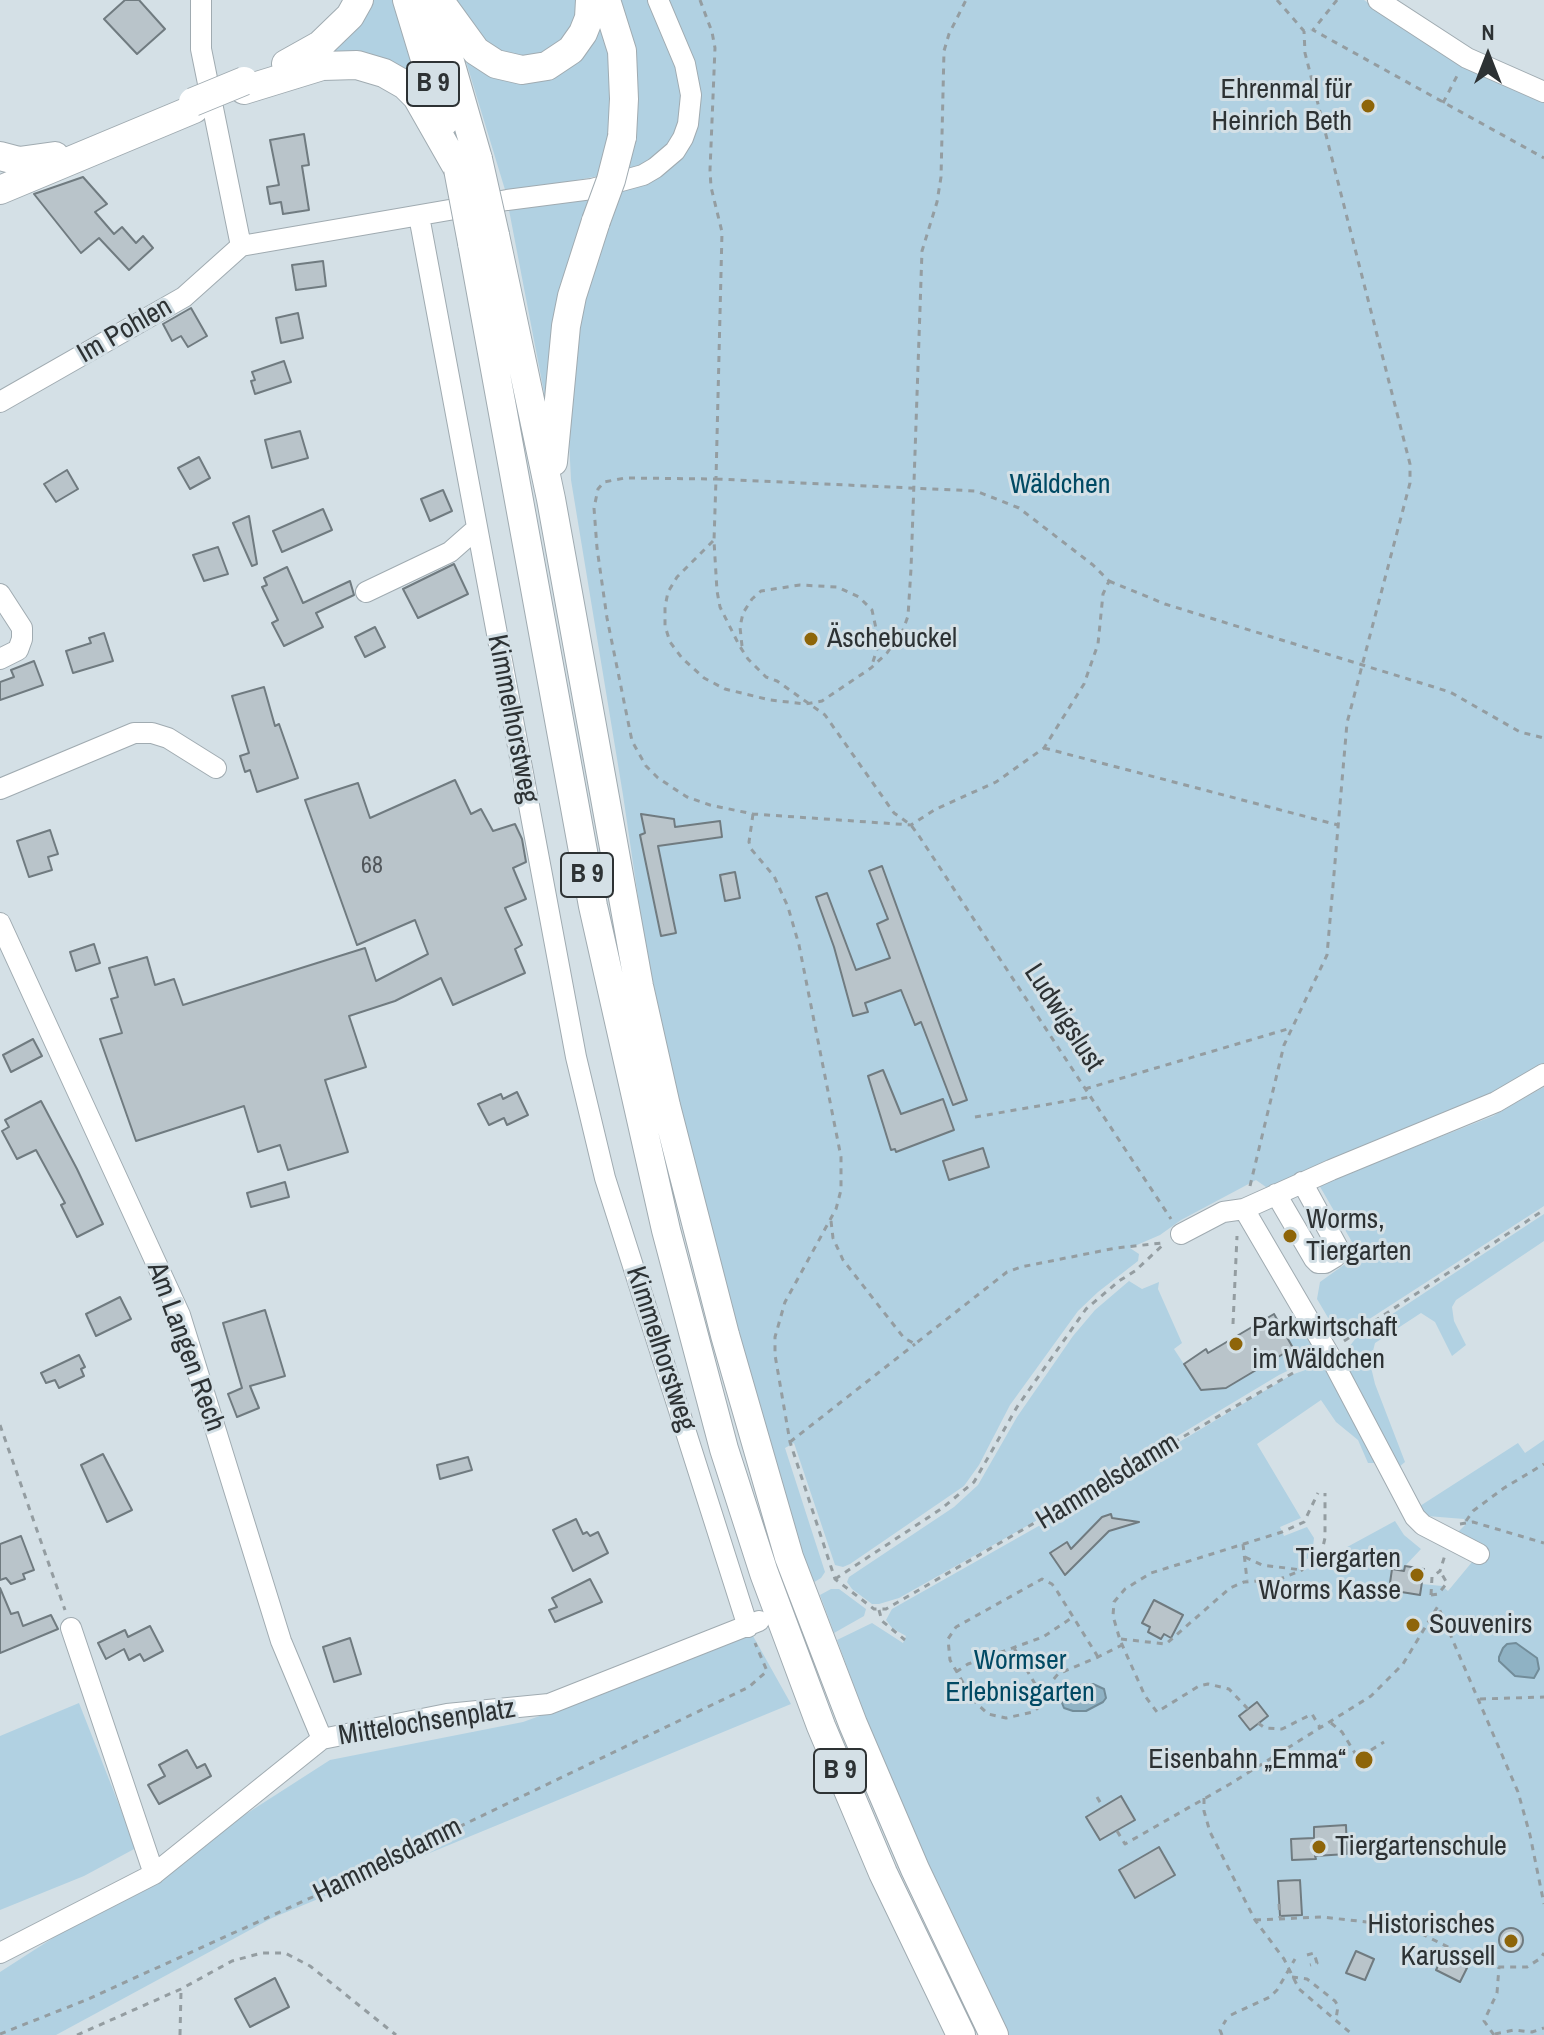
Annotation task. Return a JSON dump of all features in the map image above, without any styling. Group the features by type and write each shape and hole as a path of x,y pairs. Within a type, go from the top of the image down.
{"highway":[{"path":"0,190 244,86 301,57 320,45 350,16 359,0"},
{"name":"B 9","path":"407,0 468,164"},
{"path":"432,0 484,239 551,499"},
{"path":"439,0 476,51 496,64 522,70 547,66 571,50 589,18 590,0"},
{"name":"B 9","path":"606,0 622,51 622,137 611,180 576,282 566,326 551,499 639,986 666,1106 737,1380 789,1557 853,1724 904,1844 994,2035"},
{"path":"244,86 322,66 357,65 384,73 405,85 417,97 468,164"},
{"path":"0,156 19,161 48,158 194,106"},
{"name":"B 9","path":"484,239 593,906 666,1230 724,1449 764,1573 821,1726 883,1873 961,2035"}],"street":[{"path":"201,0 201,49 241,246 507,200 592,189 643,175 666,161 683,138 691,95 685,64 658,0"},
{"path":"1378,0 1467,58 1544,92"},
{"name":"Kimmelhorstweg","path":"419,216 475,530 576,1057 601,1163 754,1624"},
{"name":"Im Pohlen","path":"0,402 184,297 241,246"},
{"path":"366,592 450,552 475,530"},
{"path":"0,594 22,628 22,639 18,650 0,659"},
{"path":"0,789 134,733 152,733 168,738 216,768"},
{"name":"Am Langen Rech","path":"0,923 180,1315 281,1641 322,1739"},
{"path":"1172,1238 1223,1212 1244,1209 1496,1102 1544,1074"},
{"path":"1276,1194 1314,1259 1325,1263 1338,1253 1337,1246 1302,1182"},
{"path":"1244,1209 1330,1356 1415,1517 1423,1525 1479,1554"},
{"name":"Mittelochsenplatz","path":"0,1953 154,1874 322,1739 447,1714 549,1704 754,1624"},
{"path":"71,1628 154,1874"}],"path":[{"path":"700,0 715,48 710,170 722,232 714,571 720,607 742,650 766,677 777,681 806,704"},
{"path":"714,541 685,568 668,592 665,626 670,642 682,658 704,678 725,689 743,696 806,704 822,701 871,668 887,653 903,630 908,616 922,251 941,177 944,51 966,0"},
{"path":"1233,1324 1237,1229 1284,1045 1327,955 1347,723 1410,483 1410,464 1305,53 1304,31 1277,0"},
{"path":"1313,30 1337,0"},
{"path":"1304,31 1313,30 1544,158"},
{"path":"1443,103 1467,58"},
{"path":"1109,581 1103,594 1101,629 1093,663 1074,701 1044,748 996,782 936,809 911,825 753,814 687,797 658,778 638,753 632,741 607,618 594,508 598,489 604,482 625,478 976,491 1005,500 1030,516 1109,581 1165,604 1450,692 1520,732 1544,738"},
{"path":"742,650 740,627 743,613 761,591 780,586 829,586 859,597 872,610 877,649 871,668"},
{"name":"Ludwigslust","path":"806,704 825,715 894,813 911,825 1085,1089 1172,1238"},
{"path":"1044,748 1338,825"},
{"path":"753,814 751,849 774,876 788,907 799,945 841,1157 841,1190 831,1221 785,1302 775,1337 775,1355 790,1442 835,1579 879,1610 882,1621 905,1640"},
{"path":"1085,1089 1291,1028"},
{"path":"975,1117 1090,1097"},
{"name":"Hammelsdamm","path":"879,1610 886,1609 1124,1473 1290,1373 1330,1356 1347,1338 1544,1210"},
{"path":"831,1221 833,1238 843,1260 904,1338 915,1344"},
{"path":"790,1442 1007,1272 1172,1238"},
{"path":"835,1579 941,1509 974,1482 1017,1407 1086,1309 1172,1238"},
{"path":"0,1425 71,1628"},
{"path":"1449,1538 1458,1524 1466,1521 1473,1511 1544,1464"},
{"path":"1248,1709 1229,1689 1208,1684 1199,1686 1157,1712 1145,1696 1120,1640 1114,1623 1114,1602 1125,1589 1163,1568 1304,1522 1318,1493"},
{"path":"1120,1640 1129,1638 1151,1644 1166,1644 1230,1588 1247,1582 1280,1579 1302,1570 1322,1551 1325,1493"},
{"path":"1466,1521 1544,1543"},
{"path":"1243,1544 1247,1582"},
{"path":"1245,1557 1262,1565 1302,1570"},
{"path":"1431,1595 1438,1594 1447,1583 1440,1571 1432,1577 1431,1595 1521,1802 1544,1904"},
{"path":"1098,1657 1052,1584 1042,1579 951,1632 948,1648 956,1672 973,1700 988,1714 1016,1718 1039,1707 1058,1674 1098,1657 1122,1645"},
{"path":"1117,1831 1125,1844 1331,1723 1371,1696 1393,1676 1438,1606"},
{"path":"956,1672 968,1664 1043,1637 1073,1617"},
{"name":"Hammelsdamm","path":"0,2034 86,2000 328,1890 749,1687 767,1671 754,1624"},
{"path":"1014,1648 1043,1697"},
{"path":"1478,1699 1544,1697"},
{"path":"1258,1723 1265,1728 1282,1729 1312,1714 1321,1729"},
{"path":"1331,1723 1342,1732 1358,1758 1384,1742"},
{"path":"1097,1797 1103,1807"},
{"path":"1204,1798 1210,1832 1255,1920 1289,1968 1299,1989 1353,2035"},
{"path":"1279,1904 1280,1918"},
{"path":"1255,1920 1344,1918 1405,1929 1433,1938 1476,1961 1499,1967 1527,1967 1544,1953"},
{"path":"77,2035 181,1989 232,1961 262,1953 285,1953 310,1966 396,2035"},
{"path":"1307,1955 1314,1953 1317,1963 1310,1965"},
{"path":"1231,2015 1270,1997 1295,1959"},
{"path":"1499,1967 1497,1993 1484,2021 1494,2034 1514,2030 1532,2032 1544,2028"},
{"path":"1292,1975 1298,1969"},
{"path":"1292,1975 1307,1979 1335,2001 1338,2006 1336,2019"},
{"path":"180,2035 181,1989"},
{"path":"1222,2035 1220,2030 1226,2020"}],"green space":[{"path":"369,0 394,0 415,77 333,52"},
{"path":"456,0 584,0 582,15 547,58 503,58 462,16"},
{"path":"615,0 649,0 677,70 683,102 674,139 653,161 623,173"},
{"name":"Wäldchen","path":"665,0 1364,0 1400,25 1544,101 1544,1070 1509,1091 1273,1187 1266,1187 1256,1180 1181,1220 1160,1235 1130,1248 1139,1254 1138,1261 1078,1311 1010,1405 979,1465 964,1486 850,1564 843,1567 835,1565 794,1443 785,1448 825,1572 811,1584 760,1422 676,1092 644,938 571,480 569,440 578,309 618,191 657,178 671,168 693,137"},
{"path":"597,8 611,59 610,132 599,176 506,193 461,45 523,78"},
{"path":"592,196 547,408 509,210"},
{"path":"1544,1087 1544,1206 1340,1338 1317,1299 1320,1282 1359,1254 1319,1185 1493,1116"},
{"path":"1544,1214 1544,1241 1456,1300 1452,1307 1454,1321 1466,1345 1452,1356 1435,1322 1421,1313 1375,1343 1370,1363 1405,1462 1399,1467 1342,1360 1345,1352 1356,1338"},
{"path":"1129,1281 1142,1289 1159,1282 1158,1289 1182,1343 1174,1349 1201,1390 1215,1389 1237,1381 1292,1349 1288,1341 1306,1332 1320,1355 1279,1375 1034,1522 899,1598 872,1604 852,1589 847,1582 849,1577 954,1507 978,1485 1017,1417 1073,1336 1095,1310"},
{"name":"Wormser Erlebnisgarten","path":"1321,1367 1330,1373 1379,1463 1368,1463 1358,1440 1336,1422 1321,1400 1257,1444 1301,1518 1280,1527 1284,1536 1307,1527 1314,1538 1312,1555 1300,1565 1303,1571 1395,1521 1404,1535 1421,1549 1405,1566 1405,1571 1423,1574 1422,1584 1442,1586 1448,1591 1482,1550 1457,1533 1466,1524 1464,1519 1427,1516 1420,1506 1518,1443 1525,1453 1544,1440 1544,2035 1008,2035 896,1800 837,1640 872,1623 903,1643 906,1636 892,1628 886,1620 892,1609 1051,1519 1291,1375"},
{"path":"831,1589 839,1589 866,1609 864,1616 834,1633 820,1595"},
{"path":"748,1627 791,1704 272,1918 56,2035 0,2035 0,1972 330,1760 523,1722 612,1690"},
{"path":"79,1703 136,1848 84,1876 0,1910 0,1736"}],"shaded area":[{"path":"1516,1643 1537,1658 1539,1669 1534,1678 1515,1676 1499,1661 1503,1648"},
{"path":"1084,1684 1104,1689 1106,1698 1103,1702 1086,1711 1064,1708 1062,1703 1066,1692"}],"building":[{"path":"125,0 139,0 165,29 137,54 104,19"},
{"path":"304,134 309,165 302,166 309,210 283,214 281,202 270,204 267,187 279,185 270,140"},
{"path":"83,177 107,204 95,212 114,234 122,227 136,243 143,236 153,248 129,270 99,238 81,253 34,194"},
{"path":"323,261 326,286 296,290 292,265"},
{"path":"191,308 207,336 188,347 181,336 172,341 163,324"},
{"path":"298,313 303,338 281,343 276,318"},
{"path":"284,361 291,382 255,394 252,372"},
{"path":"300,431 308,458 272,468 265,440"},
{"path":"199,457 210,478 190,489 178,468"},
{"path":"67,470 78,489 56,502 44,484"},
{"path":"443,490 452,511 430,521 421,499"},
{"path":"323,509 332,530 282,552 273,531"},
{"path":"249,516 257,564 252,566 233,523"},
{"path":"218,547 228,574 204,581 193,555"},
{"path":"454,564 468,594 418,618 403,589"},
{"path":"287,567 303,603 350,581 354,595 316,613 323,627 284,646 272,623 278,620 262,587 267,585 264,578"},
{"path":"375,627 385,647 365,657 355,637"},
{"path":"104,633 113,661 73,673 66,651 91,643 89,638"},
{"path":"34,661 43,685 0,700 0,682 14,677 11,670"},
{"path":"264,687 275,726 279,724 298,778 257,792 250,770 245,772 240,756 249,753 232,696"},
{"path":"455,780 471,814 481,809 493,831 515,824 522,839 526,862 513,868 526,899 505,908 522,945 515,949 525,973 453,1005 441,978 395,1001 349,1016 366,1067 325,1080 348,1152 288,1170 280,1145 258,1152 244,1106 136,1141 100,1039 122,1033 111,999 118,997 109,968 147,957 155,985 174,979 183,1005 365,948 376,981 428,954 415,920 357,945 305,800 358,783 370,818"},
{"path":"641,814 674,819 675,827 720,821 722,837 658,846 676,933 661,936 640,835 645,833"},
{"path":"50,830 58,854 48,857 52,870 29,877 17,841"},
{"path":"882,866 967,1100 953,1105 921,1022 915,1025 901,990 865,1003 868,1012 853,1016 816,897 827,893 856,970 890,958 877,924 888,919 869,871"},
{"path":"735,872 740,898 725,901 720,875"},
{"path":"94,944 100,963 76,971 70,952"},
{"path":"33,1039 42,1056 11,1072 3,1055"},
{"path":"883,1070 901,1114 943,1099 954,1130 896,1152 895,1149 891,1150 868,1076"},
{"path":"517,1092 528,1115 507,1125 504,1118 489,1125 478,1104 501,1094 503,1099"},
{"path":"41,1101 103,1224 77,1237 61,1205 65,1203 36,1150 17,1159 2,1131 9,1127 5,1120"},
{"path":"983,1148 989,1167 949,1180 943,1161"},
{"path":"285,1182 289,1197 251,1207 247,1193"},
{"path":"120,1297 131,1319 96,1336 86,1314"},
{"path":"265,1310 285,1376 250,1386 259,1408 237,1417 228,1394 242,1388 223,1323"},
{"path":"1274,1314 1293,1348 1226,1388 1201,1390 1184,1364 1206,1349 1208,1353"},
{"path":"79,1355 85,1367 81,1369 84,1376 59,1388 55,1380 46,1383 41,1373"},
{"path":"103,1454 132,1510 107,1522 81,1465"},
{"path":"468,1457 472,1470 440,1479 437,1465"},
{"path":"1111,1514 1112,1518 1139,1522 1109,1531 1065,1575 1050,1553 1067,1542 1071,1549 1102,1517"},
{"path":"576,1519 583,1534 587,1532 590,1536 598,1532 608,1553 573,1571 553,1530"},
{"path":"21,1536 34,1570 23,1574 25,1579 11,1584 6,1578 0,1580 0,1544"},
{"path":"1405,1566 1424,1569 1420,1595 1389,1590 1392,1569 1404,1571"},
{"path":"590,1579 602,1602 555,1622 549,1610 557,1607 552,1598"},
{"path":"0,1588 11,1614 18,1612 23,1626 51,1615 58,1629 0,1653"},
{"path":"1154,1600 1183,1615 1171,1638 1164,1634 1161,1639 1148,1632 1150,1627 1142,1623"},
{"path":"150,1626 163,1651 144,1661 140,1654 129,1660 124,1649 106,1659 98,1643 125,1630 128,1637"},
{"path":"350,1638 361,1674 334,1682 323,1647"},
{"path":"1257,1702 1268,1716 1250,1730 1239,1716"},
{"path":"187,1750 197,1768 205,1764 211,1776 159,1804 148,1785 165,1776 159,1765"},
{"path":"1121,1796 1135,1820 1100,1840 1086,1817"},
{"name":"Tiergartenschule","path":"1346,1825 1347,1854 1292,1860 1291,1839 1314,1838 1314,1827"},
{"path":"1159,1847 1175,1875 1135,1898 1119,1870"},
{"path":"1300,1880 1302,1915 1280,1916 1278,1881"},
{"name":"Historisches Karussell","path":"1506,1928 1516,1928 1523,1935 1523,1945 1516,1952 1506,1952 1499,1945 1499,1935"},
{"path":"1356,1951 1374,1959 1365,1980 1346,1973"},
{"path":"1443,1956 1467,1968 1460,1982 1436,1970"},
{"path":"275,1978 289,2007 250,2027 235,1999"}],"place":[{"name":"Ehrenmal für Heinrich Beth","path":"1368,106"},
{"name":"Äschebuckel","path":"811,639"},
{"name":"Worms, Tiergarten","path":"1290,1236"},
{"name":"Parkwirtschaft im Wäldchen","path":"1236,1344"},
{"name":"Tiergarten Worms Kasse","path":"1417,1575"},
{"name":"Souvenirs","path":"1413,1625"},
{"name":"Eisenbahn „Emma“","path":"1364,1760"},
{"name":"Tiergartenschule","path":"1319,1847"},
{"name":"Historisches Karussell","path":"1511,1941"}]}
